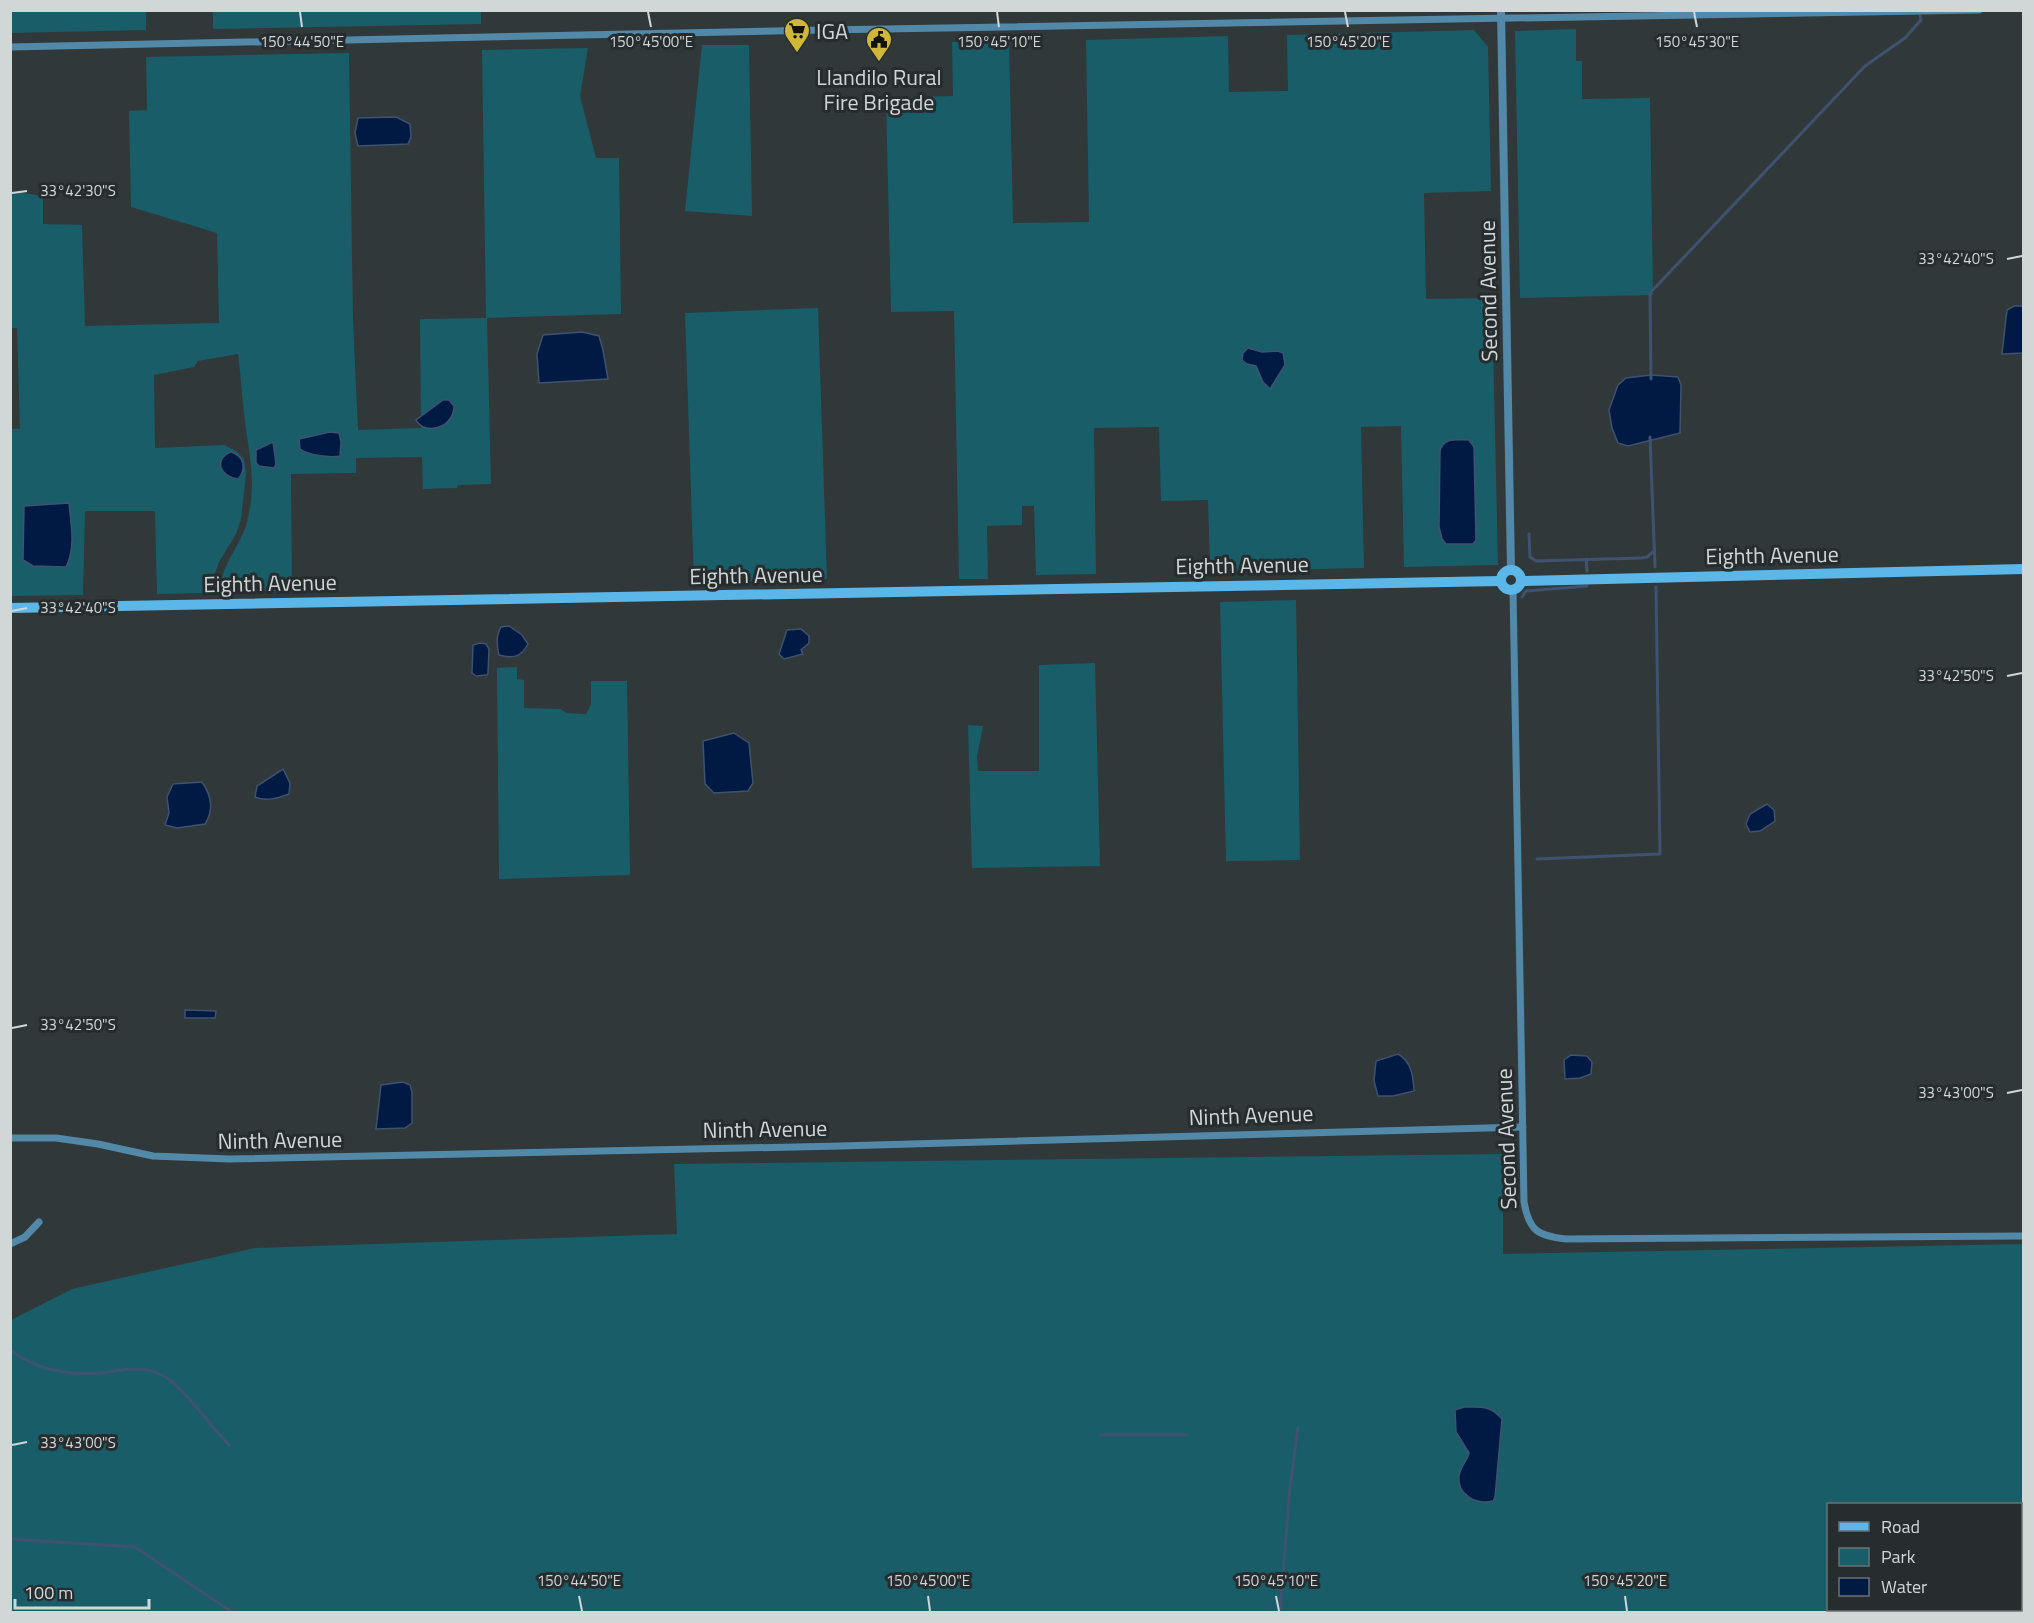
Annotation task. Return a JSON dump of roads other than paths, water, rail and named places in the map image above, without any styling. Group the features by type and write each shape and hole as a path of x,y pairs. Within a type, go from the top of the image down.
{"main road":[{"name":"Eighth Avenue","path":"1521,581 2024,569"},
{"path":"1511,570 1517,572 1521,581 1519,587 1513,590 1506,589 1502,581 1503,575 1511,570"},
{"name":"Eighth Avenue","path":"10,608 1502,581"}],"street":[{"path":"10,47 1502,14 1979,10"},
{"name":"Second Avenue","path":"1502,14 1511,570"},
{"name":"Second Avenue","path":"1513,590 1524,1202 1527,1219 1534,1229 1545,1237 1578,1239 2024,1236"},
{"name":"Ninth Avenue","path":"10,1138 56,1138 153,1156 229,1159 840,1146 1522,1127"},
{"path":"10,1244 30,1232 39,1222"}],"water":[{"path":"396,117 410,124 411,137 408,144 358,146 355,133 358,118"},
{"path":"2014,306 2023,306 2023,353 2002,354 2007,310"},
{"path":"582,332 599,336 608,379 539,383 537,354 543,335"},
{"path":"1248,348 1262,352 1283,353 1285,365 1270,389 1263,382 1256,366 1242,360 1243,353"},
{"path":"1651,375 1678,377 1681,385 1680,433 1628,446 1618,443 1612,428 1609,410 1618,385 1626,378"},
{"path":"443,400 449,400 454,406 449,420 438,427 426,428 420,425 416,420"},
{"path":"330,432 339,433 340,456 319,456 300,449 299,439"},
{"path":"1469,440 1474,447 1476,540 1473,544 1446,544 1439,527 1440,451 1444,443 1448,441"},
{"path":"273,442 276,464 274,468 259,466 256,463 256,450"},
{"path":"231,452 239,456 243,463 243,471 238,479 227,475 221,467 222,459"},
{"path":"69,503 72,544 66,567 33,566 23,560 24,506"},
{"path":"509,626 522,635 528,644 522,652 512,657 499,655 498,648 499,630 501,627"},
{"path":"801,629 809,636 809,643 801,650 803,654 784,659 779,654 787,630"},
{"path":"486,644 489,649 488,673 476,676 472,673 473,645"},
{"path":"734,733 749,743 753,783 748,791 714,793 705,784 703,741"},
{"path":"283,769 290,783 289,794 268,799 255,797 257,786"},
{"path":"202,782 208,792 210,803 210,813 205,824 177,828 165,825 169,813 167,797 173,784"},
{"path":"1767,804 1774,810 1775,821 1760,831 1750,832 1746,824 1750,814"},
{"path":"185,1010 216,1011 215,1018 185,1018"},
{"path":"1398,1054 1409,1065 1414,1091 1393,1096 1378,1096 1374,1081 1376,1061"},
{"path":"1571,1055 1587,1056 1592,1062 1591,1074 1580,1078 1565,1079 1564,1060"},
{"path":"403,1082 410,1085 412,1092 412,1123 405,1128 376,1129 381,1085"},
{"path":"1464,1407 1489,1409 1502,1419 1493,1501 1474,1500 1464,1493 1459,1483 1460,1473 1469,1453 1456,1432 1455,1410"}],"waterway":[{"path":"1651,379 1650,293 1865,66 1905,38 1921,20 1920,16"},
{"path":"1650,437 1655,567"},
{"path":"1529,534 1530,557 1536,561 1641,558 1647,557 1654,551"},
{"path":"1586,559 1587,571"},
{"path":"1522,597 1526,591 1587,586"},
{"path":"1537,859 1660,854 1656,587"},
{"path":"10,1350 41,1367 63,1372 98,1373 138,1369 162,1375 187,1396 229,1445"},
{"path":"1280,1612 1290,1487 1298,1428"},
{"path":"1100,1435 1187,1435"},
{"path":"10,1539 135,1547 232,1612"}],"place":[{"name":"IGA","path":"797,54"},
{"name":"Llandilo Rural Fire Brigade","path":"879,63"}]}
